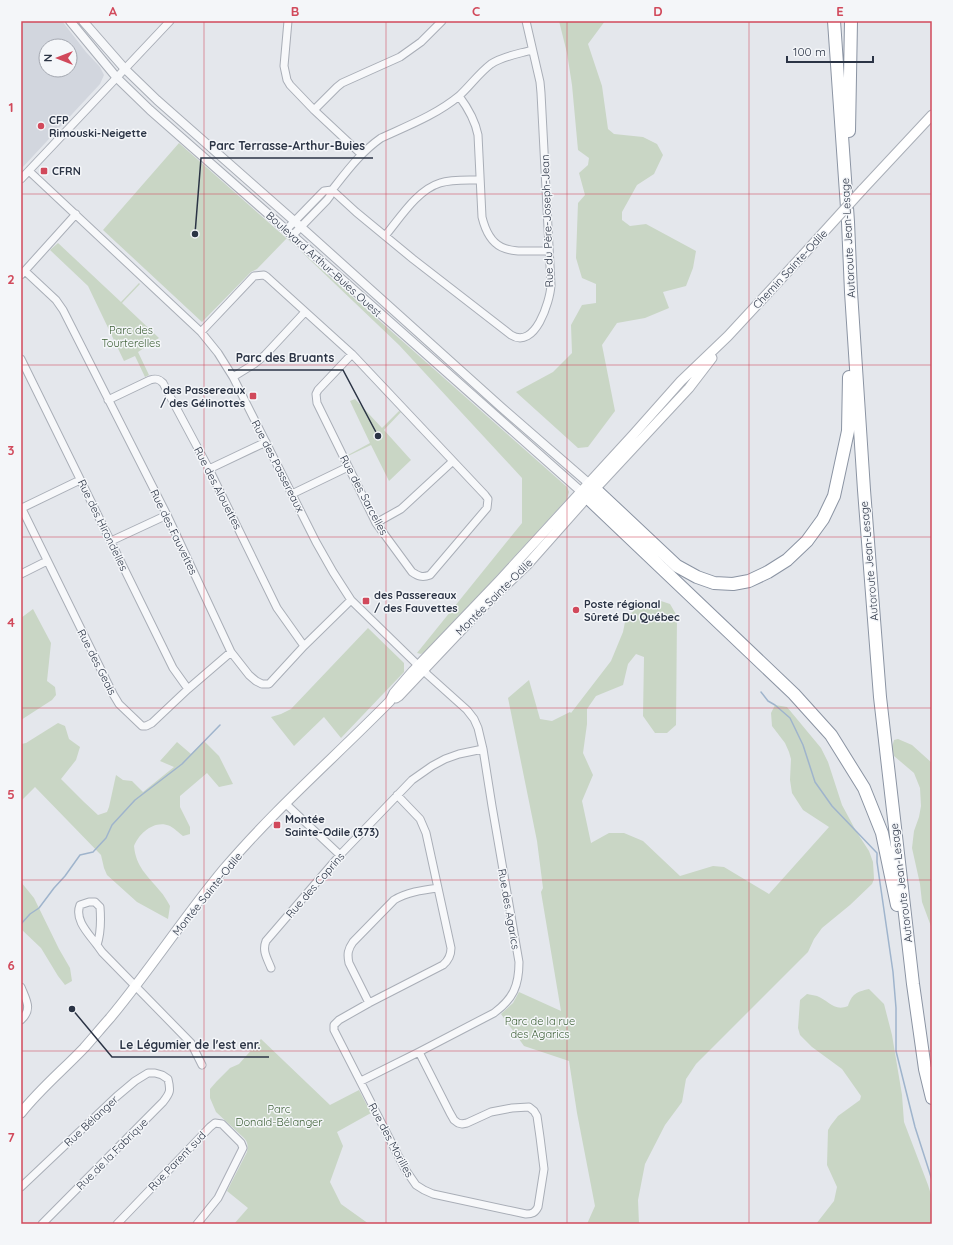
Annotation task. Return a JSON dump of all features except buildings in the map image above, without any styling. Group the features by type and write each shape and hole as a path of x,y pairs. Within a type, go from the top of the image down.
{"highway":[{"name":"Autoroute Jean-Lesage","path":"834,21 864,490 880,697 913,984 925,1069 932,1098"},
{"path":"848,222 851,21"},
{"path":"588,490 677,566 697,577 714,583 733,584 749,581 768,572 787,560 807,541 823,520 834,496 848,431 851,292"},
{"path":"588,490 794,694 831,736 864,788 882,833 913,984"}],"main road":[{"name":"Chemin Sainte-Odile","path":"588,490 689,388 728,336 932,115"},
{"name":"Montée Sainte-Odile","path":"21,1113 35,1096 84,1048 135,986 224,869 286,804 390,701 399,696 421,668 526,565 588,490"},
{"name":"Montée Sainte-Odile","path":"21,1104 35,1096"}],"street":[{"name":"Boulevard Arthur-Buies Ouest","path":"70,21 117,78 150,110 289,233 588,490"},
{"name":"Boulevard Arthur-Buies Ouest","path":"83,21 125,70 157,100 298,224 588,490"},
{"path":"21,179 170,21"},
{"path":"288,21 284,60 285,73 290,86 361,154"},
{"path":"314,110 336,87 400,57 421,42 442,21"},
{"name":"Rue du Père-Joseph-Jean","path":"332,190 413,259 511,335 520,338 526,337 541,320 547,306 550,285 540,82 526,21"},
{"path":"289,233 330,196 332,190 361,154 381,138 431,115 459,96 491,64 500,58 532,50"},
{"path":"459,96 467,108 476,126 478,134 482,217 484,229 489,238 499,246 510,251 549,251"},
{"name":"Rue des Passereaux","path":"29,171 201,332 218,353 233,376 316,542 351,600 421,668"},
{"path":"385,236 421,193 429,187 441,183 480,180"},
{"path":"23,273 76,214"},
{"name":"Rue des Fauvettes","path":"23,273 56,300 63,310 166,516 231,652 252,678 262,684 268,684 351,600"},
{"name":"Rue des Sarcelles","path":"201,332 254,276 264,275 352,354 453,461 488,499 489,504 430,575 424,577 418,576 412,572 376,523 316,403 315,398 318,390 352,354"},
{"path":"233,376 254,364 265,355 306,312"},
{"name":"Rue des Hirondelles","path":"21,359 173,668 188,689"},
{"name":"Rue des Alouettes","path":"108,400 150,380 160,380 163,383 209,469 278,608 304,646"},
{"path":"209,469 266,442"},
{"path":"376,523 401,509 453,461"},
{"path":"292,494 348,467"},
{"path":"21,507 80,480"},
{"name":"Rue des Geais","path":"21,507 113,694 119,704 142,726 152,724 188,689 231,652"},
{"path":"111,542 166,516"},
{"path":"21,574 47,561"},
{"name":"Rue des Agarics","path":"361,1081 494,1013 504,1006 510,998 519,973 519,962 483,749 478,728 474,719 467,710 421,668"},
{"name":"Rue des Coprins","path":"271,968 264,952 264,945 266,941 340,855 397,795 412,780 445,759 459,754 483,749"},
{"name":"Rue des Morilles","path":"397,795 416,814 426,833 451,952 447,962 443,965 339,1020 334,1025 336,1035 405,1169 416,1185 424,1190 445,1197 526,1214 531,1214 536,1211 538,1208 544,1169 537,1116 534,1111 529,1107 512,1108 491,1112 467,1123 458,1123 454,1120 450,1113 419,1052"},
{"path":"286,804 340,855"},
{"path":"369,1003 349,963 349,949 353,942 394,900 400,896 438,888"},
{"path":"97,945 101,916 100,907 95,902 89,902 80,905 78,910 79,919 87,932 102,952 191,1043 202,1065"},
{"path":"21,987 28,1006 27,1014 21,1020"},
{"name":"Rue Bélanger","path":"21,1187 116,1097 135,1081 148,1073 162,1075 168,1079"},
{"name":"Rue de la Fabrique","path":"42,1224 163,1102 170,1093 168,1079"},
{"name":"Rue Parent sud","path":"117,1224 210,1127 215,1123 222,1124 242,1143 243,1148 218,1198 197,1224"}],"shaded area":[{"name":"CFP Rimouski-Neigette","path":"21,21 62,21 75,38 38,38 38,78 78,78 78,42 100,67 104,75 100,84 21,169"}],"green space":[{"path":"559,21 605,21 588,44 602,86 608,129 614,134 643,137 657,144 663,155 654,174 637,185 622,212 622,220 630,226 646,224 696,251 693,268 686,286 663,292 669,308 645,318 617,323 602,345 615,411 588,447 578,448 516,392 553,372 572,353 571,325 582,305 596,303 596,284 582,278 576,258 578,203 585,195 579,173 588,165 589,158 578,150 572,85 567,53"},
{"path":"179,143 287,238 202,322 103,230"},
{"name":"Parc des Tourterelles","path":"58,243 121,302 139,283 140,284 122,303 159,338 138,352 149,375 145,377 135,356 124,361 88,286 50,250"},
{"path":"298,248 567,487 569,492 567,499 428,651 427,650 421,654 417,653 522,523 522,478 399,345"},
{"path":"355,399 382,428 399,411 401,412 384,430 411,460 389,481 371,445 348,456 370,443 350,401"},
{"name":"Parc de la rue des Agarics","path":"661,601 670,604 677,616 676,725 667,733 655,733 643,716 644,657 636,654 628,664 623,685 596,696 587,709 587,724 583,753 593,775 582,801 591,843 609,833 624,833 643,841 680,876 713,866 724,867 769,894 829,827 803,810 792,793 790,780 791,759 789,752 785,743 772,726 771,713 775,705 787,707 821,748 828,762 842,805 869,851 873,862 874,879 872,884 850,905 822,928 814,939 808,952 696,1064 686,1079 682,1102 665,1125 645,1164 638,1200 639,1224 587,1224 595,1206 577,1113 569,1061 524,1046 501,1014 513,1003 519,992 561,1011 541,892 543,888 537,841 508,698 529,680 540,719 552,721 570,712 571,713 611,661 623,632 626,617 641,605"},
{"path":"33,609 51,643 47,681 55,687 56,695 52,700 21,720 21,618"},
{"path":"368,628 404,663 404,672 341,738 324,717 294,746 271,717 291,709"},
{"path":"58,723 65,726 69,739 80,747 76,760 61,779 98,815 107,812 116,775 123,780 132,781 143,792 174,767 160,761 177,742 191,754 204,741 219,756 233,784 219,787 207,773 180,796 180,807 190,827 190,834 183,836 170,826 159,824 148,828 136,841 134,846 137,860 140,865 163,894 170,906 168,919 137,902 107,875 101,855 35,787 21,801 21,744 26,743"},
{"path":"898,739 912,745 932,763 932,929 922,902 920,884 912,848 914,831 921,806 920,788 914,773 894,756 892,747 894,740"},
{"path":"21,882 34,898 70,968 72,981 65,985 41,948 21,929"},
{"path":"869,989 884,1004 892,1035 902,1095 904,1122 932,1198 932,1224 816,1224 834,1201 837,1187 827,1165 828,1130 838,1116 860,1100 861,1096 842,1069 812,1047 800,1035 798,1028 800,1000 807,994 817,996 839,1008 848,1006 855,994"},
{"name":"Parc Donald-Bélanger","path":"261,1039 330,1105 359,1090 371,1113 337,1132 343,1146 330,1182 341,1204 369,1224 234,1224 248,1208 227,1191 248,1148 244,1138 216,1112 210,1098 210,1089 230,1068 239,1064"}],"waterway":[{"path":"761,692 768,701 790,718 803,745 815,782 832,806 877,853 893,972 896,1008 896,1051 915,1127 932,1180"},
{"path":"21,924 30,914 39,908 80,855 93,852 106,838 112,825 135,800 182,764 220,725"}],"place":[{"name":"CFP Rimouski-Neigette","path":"41,126"},
{"name":"CFRN","path":"44,171"},
{"name":"Parc Terrasse-Arthur-Buies","path":"195,234"},
{"name":"des Passereaux / des Gélinottes","path":"253,396"},
{"name":"Parc des Bruants","path":"378,436"},
{"name":"des Passereaux / des Fauvettes","path":"366,601"},
{"name":"Poste régional Sûreté Du Québec","path":"576,610"},
{"name":"Montée Sainte-Odile (373)","path":"277,825"},
{"name":"Le Légumier de l'est enr.","path":"72,1009"}]}
